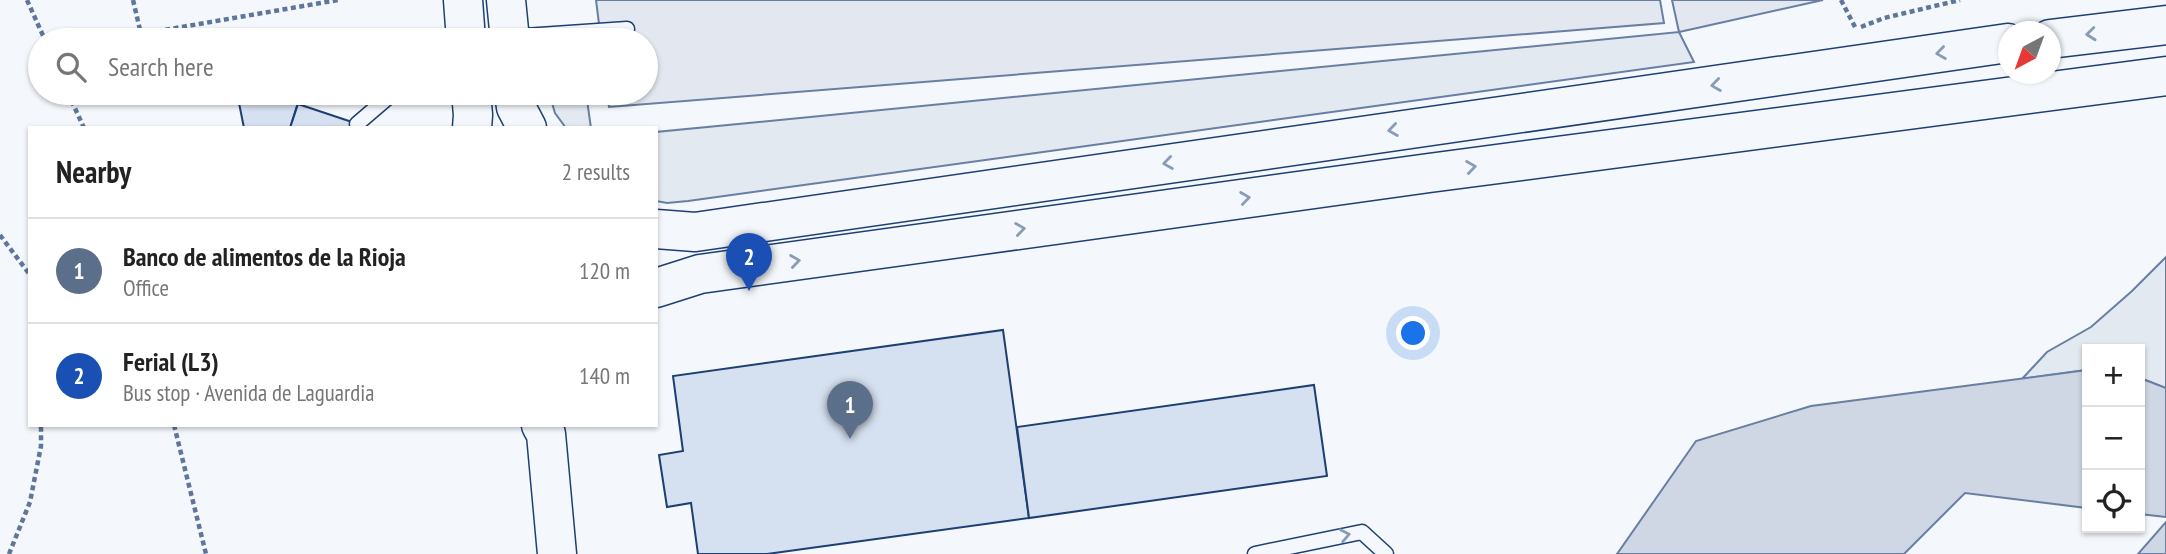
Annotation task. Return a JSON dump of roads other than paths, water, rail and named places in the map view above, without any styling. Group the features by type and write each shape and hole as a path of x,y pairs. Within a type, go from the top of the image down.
{"main road":[{"path":"463,0 465,28"},
{"path":"506,0 509,28"},
{"path":"2061,38 2148,28"},
{"path":"658,229 695,232 1998,44"},
{"path":"658,287 700,274 1429,173 2154,77"},
{"path":"472,126 473,105"},
{"path":"516,105 526,126"},
{"path":"545,428 557,554"}],"lane":[{"path":"357,124 379,105"},
{"path":"1255,554 1362,532 1386,554"}],"place":[{"name":"Ferial (L3)","path":"749,291"},
{"name":"Banco de alimentos de la Rioja","path":"850,439"}]}
